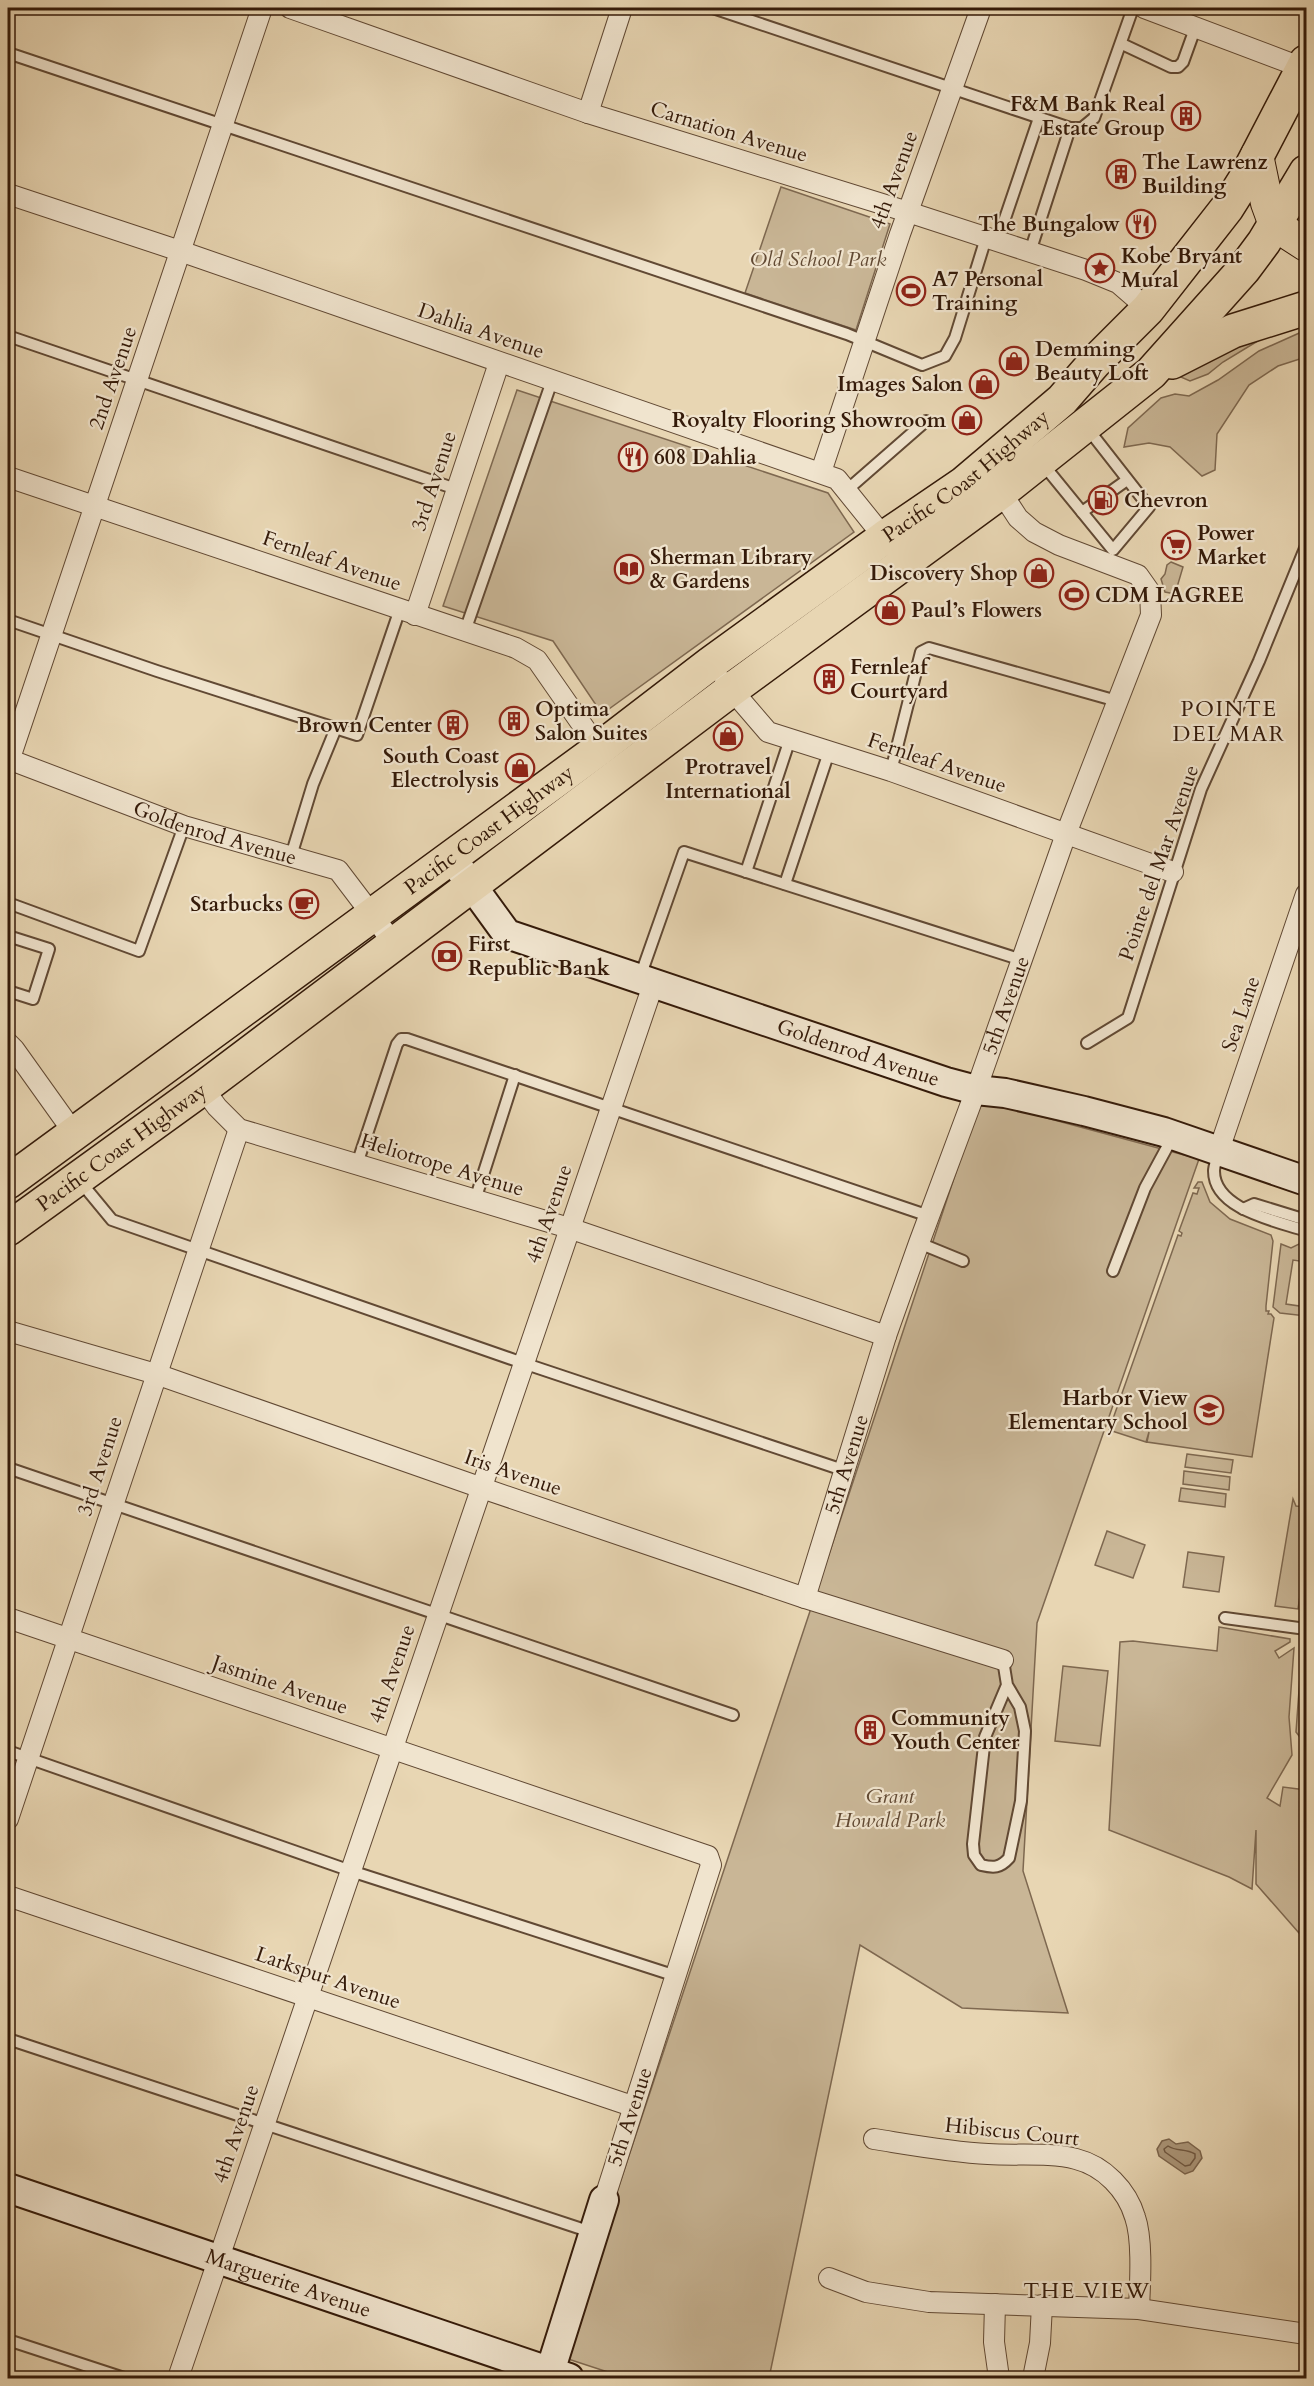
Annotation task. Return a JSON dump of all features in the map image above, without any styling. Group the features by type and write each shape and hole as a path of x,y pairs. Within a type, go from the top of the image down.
{"highway":[{"name":"Pacific Coast Highway","path":"8,1229 395,945 731,690 894,550 963,484 1062,400 1095,362 1148,309 1227,208 1244,181 1305,65"},
{"name":"Pacific Coast Highway","path":"8,1182 599,749 711,663 894,550 1001,492 1152,373 1244,269 1284,210 1306,172"},
{"path":"1152,373 1233,331 1306,308"}],"main road":[{"path":"1257,154 1284,210 1306,245"},
{"path":"1227,208 1284,210"}],"street":[{"name":"2nd Avenue","path":"8,761 262,8"},
{"name":"Carnation Avenue","path":"290,8 588,113 1030,252 1118,283 1148,309"},
{"path":"588,113 622,8"},
{"name":"4th Avenue","path":"821,472 908,212 981,8"},
{"path":"1157,10 1305,65"},
{"name":"Dahlia Avenue","path":"8,194 821,472 837,479 894,550"},
{"name":"3rd Avenue","path":"407,612 456,489 499,363"},
{"name":"Fernleaf Avenue","path":"8,477 516,648 537,660 599,749"},
{"name":"5th Avenue","path":"805,1598 886,1336 1066,834 1151,615 1150,592 1138,575 1111,557 1059,545 1034,532 1018,518 1001,492"},
{"name":"Fernleaf Avenue","path":"711,663 768,732 891,771 1173,872"},
{"name":"Goldenrod Avenue","path":"8,761 184,826 338,870 395,945"},
{"name":"Goldenrod Avenue","path":"451,856 507,934 646,983 976,1090 1005,1093 1174,1135 1306,1180"},
{"name":"Sea Lane","path":"1219,1150 1306,896"},
{"name":"4th Avenue","path":"178,2379 482,1488 610,1106 646,983"},
{"path":"8,1043 14,1048 74,1133"},
{"name":"Heliotrope Avenue","path":"203,1088 217,1107 239,1129 569,1228 886,1336"},
{"name":"3rd Avenue","path":"8,1819 239,1129"},
{"name":"Iris Avenue","path":"8,1331 156,1374 805,1598 1004,1660"},
{"name":"Jasmine Avenue","path":"8,1618 708,1856"},
{"name":"5th Avenue","path":"556,2376 594,2233 632,2106 711,1865 708,1856"},
{"name":"Larkspur Avenue","path":"8,1896 632,2106"},
{"name":"Hibiscus Court","path":"874,2139 934,2149 1076,2159 1103,2171 1122,2189 1136,2218 1140,2267 1139,2309"},
{"name":"Marguerite Avenue","path":"8,2188 556,2376"},
{"path":"828,2278 866,2292 929,2302 1139,2309 1306,2334"},
{"path":"995,2304 994,2342 999,2379"},
{"path":"1033,2379 1040,2343 1042,2305"}],"lane":[{"path":"713,8 1070,128 1082,128 1094,118 1133,8"},
{"path":"1122,44 1171,67 1178,67 1183,62 1196,26"},
{"path":"8,53 865,340 922,365 945,356 955,338 1039,118"},
{"path":"1030,252 1070,128"},
{"path":"8,336 456,489"},
{"path":"465,631 552,381"},
{"path":"847,490 926,421"},
{"path":"1040,461 1082,512 1111,557 1149,507 1085,425"},
{"path":"1082,512 1126,480"},
{"name":"Pointe del Mar Avenue","path":"1087,1043 1128,1018 1173,872 1202,789 1259,661 1306,546"},
{"path":"8,620 157,672 357,735 407,612"},
{"path":"891,771 921,652 929,648 1118,701"},
{"path":"291,856 313,784 336,728"},
{"path":"746,872 790,739"},
{"path":"786,884 829,752"},
{"path":"8,903 139,951 184,826"},
{"path":"646,983 684,852 1022,960"},
{"path":"8,936 49,949 33,999 8,991"},
{"path":"357,1164 397,1044 401,1039 407,1039 929,1216"},
{"path":"475,1200 515,1074"},
{"path":"1113,1271 1146,1188 1174,1135"},
{"path":"1219,1150 1214,1171 1218,1185 1228,1200 1243,1209 1306,1231"},
{"path":"78,1179 112,1220 523,1363 843,1470"},
{"path":"1243,1209 1254,1204 1306,1220"},
{"path":"919,1243 963,1261"},
{"path":"8,1468 733,1714"},
{"path":"1225,1618 1306,1629"},
{"path":"1004,1660 1006,1685 985,1737 973,1844 974,1855 981,1864 997,1867 1009,1858 1021,1801 1025,1742 1020,1707 1006,1685"},
{"path":"8,1751 351,1871 676,1976"},
{"path":"8,2039 594,2233"},
{"path":"8,2340 124,2379"}],"green space":[{"name":"Old School Park","path":"781,187 890,224 856,330 745,293"},
{"path":"1306,330 1306,357 1278,366 1249,385 1217,434 1215,470 1202,476 1170,447 1149,443 1124,447 1128,428 1161,398 1175,394 1189,396 1218,380 1259,351"},
{"path":"1261,339 1208,374 1190,381 1176,375 1222,347"},
{"name":"Sherman Library & Gardens","path":"517,390 828,493 854,532 602,714 553,641 443,606"},
{"path":"1171,562 1183,567 1175,594 1165,592 1161,579 1167,565"},
{"name":"Grant Howald Park","path":"980,1100 1199,1159 1037,1623 1023,1871 1068,2013 962,2008 860,1945 769,2378 626,2378 562,2357"},
{"path":"1198,1182 1202,1182 1210,1202 1230,1219 1271,1235 1273,1241 1266,1311 1269,1311 1268,1314 1274,1318 1252,1457 1147,1442 1149,1432 1146,1442 1109,1430 1178,1235 1181,1236 1182,1233 1179,1231 1193,1193 1197,1194 1199,1188 1194,1188"},
{"path":"1301,1243 1306,1246 1306,1262 1293,1260 1286,1304 1306,1307 1306,1316 1280,1313 1273,1307 1281,1244 1291,1248"},
{"path":"1187,1454 1233,1460 1231,1473 1185,1467"},
{"path":"1184,1471 1230,1477 1229,1490 1183,1484"},
{"path":"1181,1488 1226,1494 1225,1507 1179,1501"},
{"path":"1306,1498 1306,1555 1298,1609 1275,1606 1293,1499 1296,1506 1305,1507"},
{"path":"1107,1531 1145,1545 1133,1578 1095,1565"},
{"path":"1188,1552 1224,1557 1219,1592 1183,1587"},
{"path":"1219,1627 1290,1639 1290,1642 1275,1651 1279,1658 1294,1648 1289,1717 1292,1755 1267,1798 1280,1806 1283,1787 1306,1790 1306,1941 1256,1884 1256,1830 1252,1889 1229,1877 1109,1830 1120,1642 1133,1641 1217,1651"},
{"path":"1306,1647 1306,1733 1302,1740 1296,1732 1302,1649"},
{"path":"1063,1666 1108,1671 1100,1746 1055,1741"}],"water":[{"path":"1169,2139 1176,2144 1188,2142 1200,2151 1202,2158 1193,2171 1185,2174 1159,2156 1157,2149 1162,2141"}],"place":[{"name":"F&M Bank Real Estate Group","path":"1186,116"},
{"name":"The Lawrenz Building","path":"1121,174"},
{"name":"The Bungalow","path":"1141,224"},
{"name":"Kobe Bryant Mural","path":"1100,268"},
{"name":"A7 Personal Training","path":"911,291"},
{"name":"Demming Beauty Loft","path":"1014,361"},
{"name":"Images Salon","path":"984,384"},
{"name":"Royalty Flooring Showroom","path":"967,420"},
{"name":"608 Dahlia","path":"633,457"},
{"name":"Chevron","path":"1103,500"},
{"name":"Power Market","path":"1176,545"},
{"name":"Sherman Library & Gardens","path":"629,569"},
{"name":"Discovery Shop","path":"1039,573"},
{"name":"CDM LAGREE","path":"1074,595"},
{"name":"Paul’s Flowers","path":"890,610"},
{"name":"Fernleaf Courtyard","path":"829,679"},
{"name":"Optima Salon Suites","path":"514,721"},
{"name":"Brown Center","path":"453,725"},
{"name":"Protravel International","path":"728,736"},
{"name":"South Coast Electrolysis","path":"520,768"},
{"name":"Starbucks","path":"304,904"},
{"name":"First Republic Bank","path":"447,956"},
{"name":"Harbor View Elementary School","path":"1209,1410"},
{"name":"Community Youth Center","path":"870,1730"}],"district":[{"name":"POINTE DEL MAR","path":"1229,722"},
{"name":"THE VIEW","path":"1087,2291"}]}
